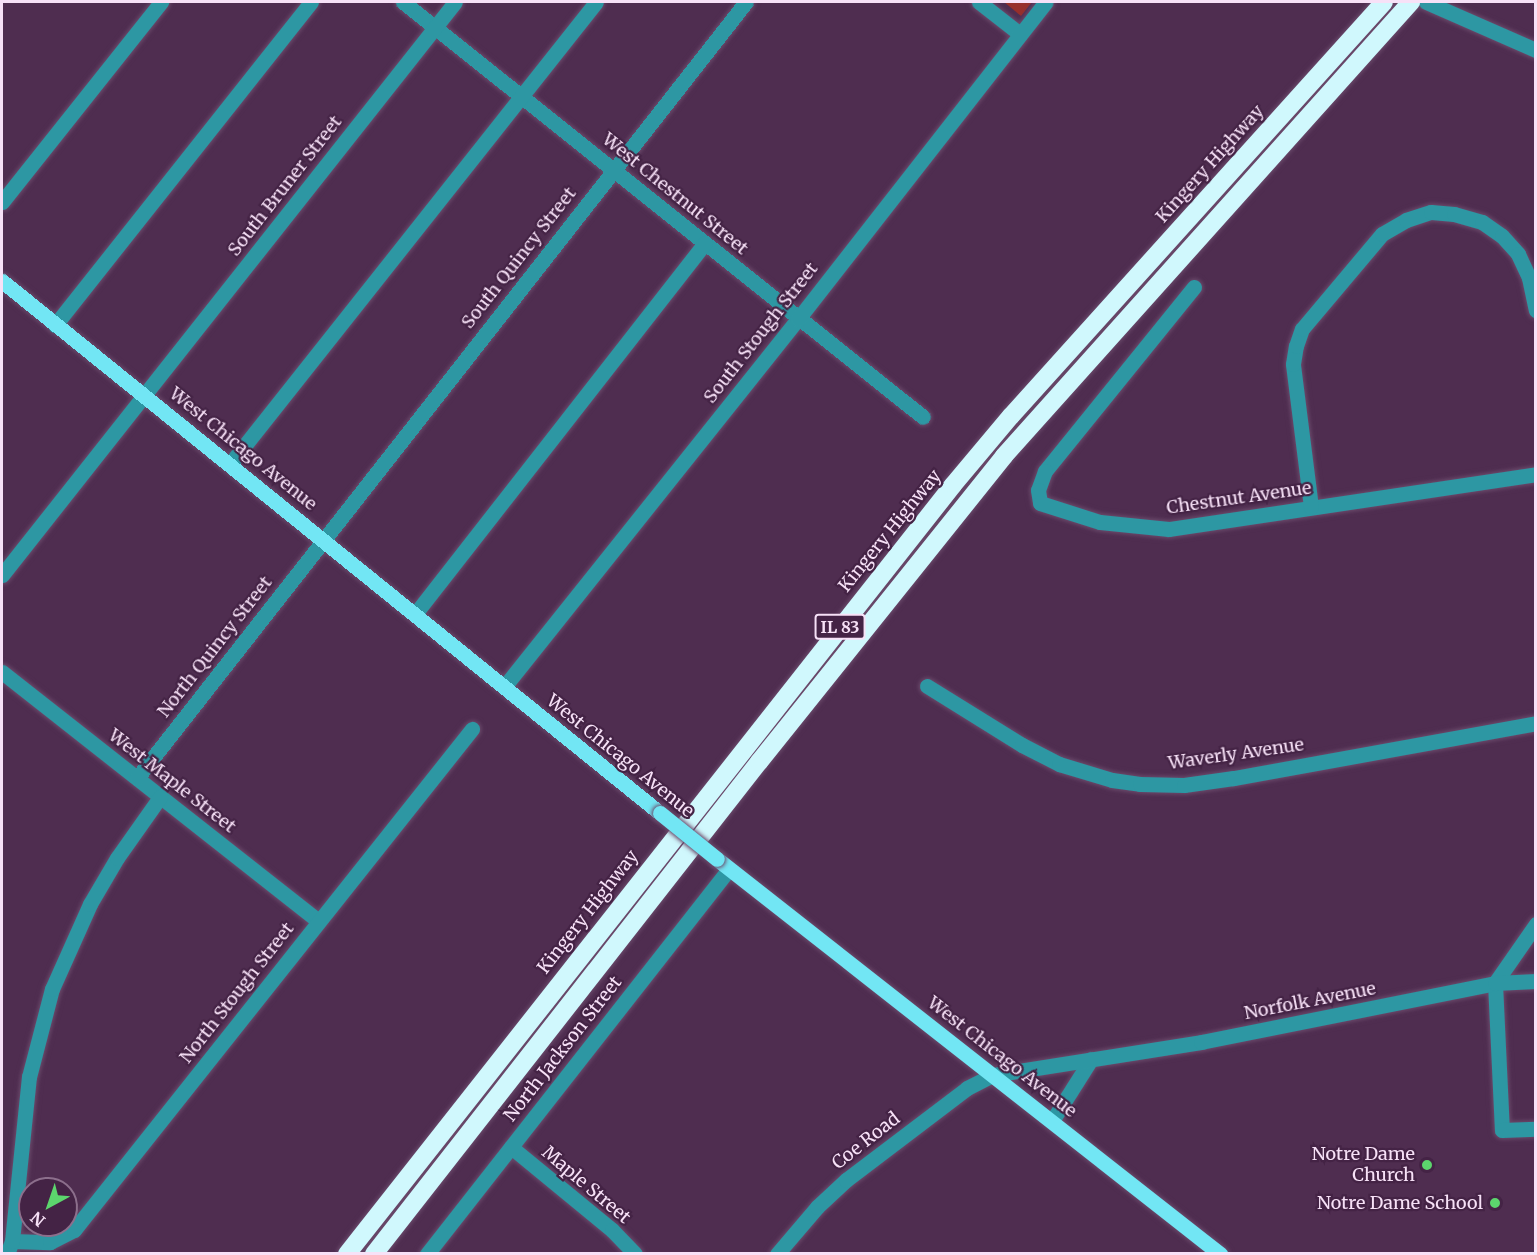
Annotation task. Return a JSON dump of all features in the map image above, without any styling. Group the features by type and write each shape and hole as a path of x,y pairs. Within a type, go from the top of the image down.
{"highway":[{"name":"Kingery Highway","path":"346,1254 953,485 1011,416 1384,2"},
{"name":"IL 83","path":"374,1254 774,744 1004,456 1411,2"}],"main road":[{"name":"West Chicago Avenue","path":"2,281 723,864 1220,1254"}],"street":[{"path":"2,202 161,2"},
{"path":"55,325 312,2"},
{"name":"West Chestnut Street","path":"403,2 923,417"},
{"name":"South Bruner Street","path":"2,575 455,2"},
{"path":"230,464 523,98 596,2"},
{"name":"South Quincy Street","path":"324,540 746,2"},
{"path":"979,2 1020,34"},
{"name":"South Stough Street","path":"504,687 798,319 1046,2"},
{"path":"1426,2 1536,50"},
{"path":"1311,507 1293,364 1296,346 1302,329 1382,234 1406,220 1431,213 1454,214 1482,222 1502,236 1518,254 1529,278 1536,310"},
{"path":"415,614 705,243"},
{"name":"Chestnut Avenue","path":"1194,287 1045,471 1038,490 1040,503 1100,522 1169,529 1536,474"},
{"name":"North Quincy Street","path":"136,778 324,540"},
{"name":"West Maple Street","path":"2,672 318,921"},
{"name":"Waverly Avenue","path":"927,686 1022,745 1059,764 1112,780 1140,784 1184,785 1234,778 1536,723"},
{"name":"North Stough Street","path":"10,1247 50,1242 74,1230 472,729"},
{"path":"10,1247 27,1087 52,989 90,904 117,858 160,797"},
{"name":"North Jackson Street","path":"428,1254 723,864"},
{"path":"1536,924 1495,983 1502,1130 1536,1129"},
{"name":"Norfolk Avenue","path":"993,1075 1212,1040 1495,983 1536,981"},
{"path":"1052,1121 1091,1059"},
{"name":"Coe Road","path":"777,1254 817,1207 846,1180 968,1088 993,1075"},
{"name":"Maple Street","path":"511,1147 612,1230 635,1254"}],"shaded area":[{"path":"1004,2 1032,2 1021,16"}],"place":[{"name":"Notre Dame Church","path":"1427,1165"},
{"name":"Notre Dame School","path":"1495,1203"}]}
